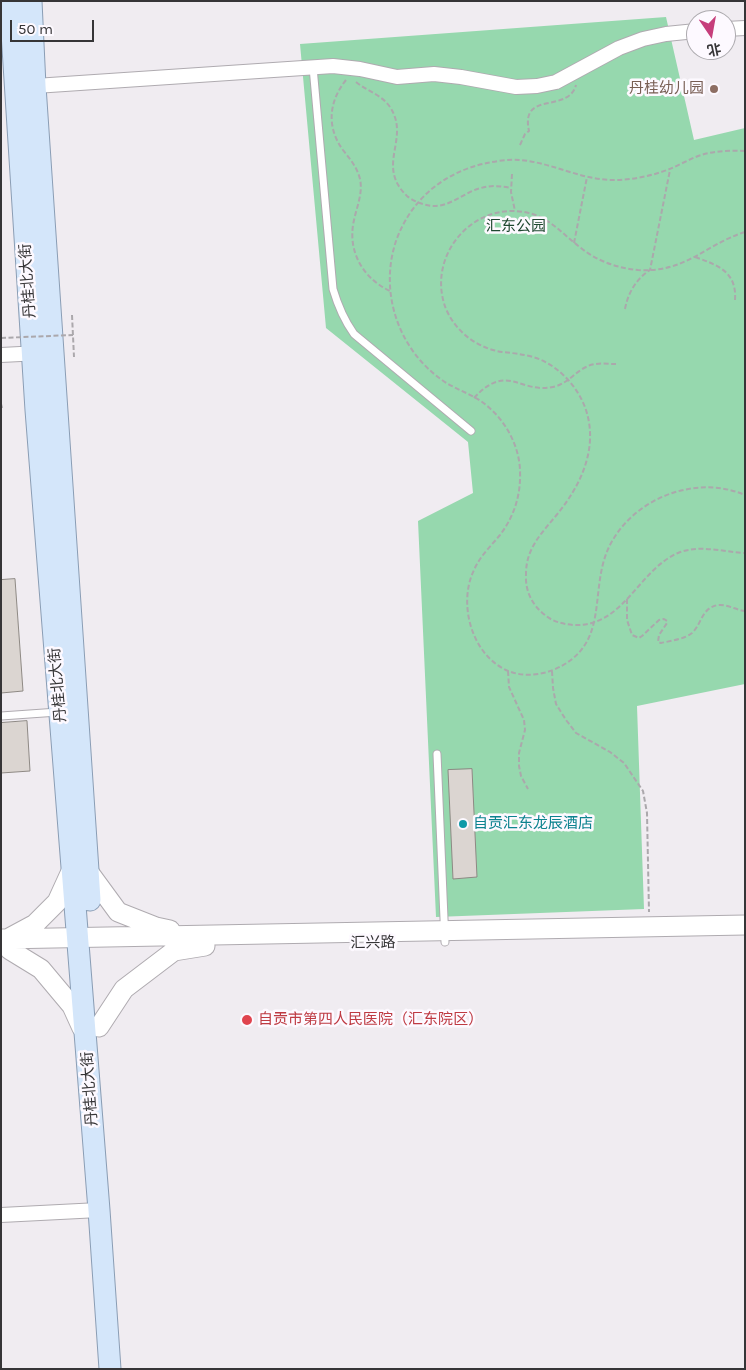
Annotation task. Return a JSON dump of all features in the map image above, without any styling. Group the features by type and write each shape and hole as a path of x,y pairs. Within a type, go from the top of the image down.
{"main road":[{"name":"丹桂北大街","path":"10,1 43,352 92,1031 123,1369"},
{"name":"丹桂北大街","path":"31,1 43,352 60,712 80,869"},
{"path":"80,869 118,912 156,927 203,941 174,952 124,989 92,1031 41,969 5,945 35,924 57,902 80,869"},
{"path":"445,936 649,926 745,925"},
{"name":"汇兴路","path":"5,945 445,936 745,936"},
{"name":"丹桂北大街","path":"92,1031 99,1210 110,1369"}],"street":[{"path":"35,86 313,67 396,77 434,74 516,87 537,86 556,82 620,48 643,39 686,32"},
{"path":"1,355 43,352"},
{"path":"1,1215 99,1210"}],"lane":[{"path":"313,67 333,289 338,306 345,322 354,334 471,431"},
{"path":"1,716 60,712"},
{"path":"437,754 445,936"}],"path":[{"path":"390,291 370,280 356,259 353,244 354,219 360,197 360,178 356,167 336,139 330,115 338,90 350,71 358,84 376,95 390,107 398,130 393,155 394,174 403,191 410,198 418,203 431,206 456,200 480,188 490,186 511,188"},
{"path":"520,145 525,134 530,131 528,118 531,111 537,106 559,102 570,97 575,89 577,72"},
{"path":"745,151 721,151 703,154 670,169 650,176 632,179 608,180 588,177 518,160 469,167 446,178 427,193 411,211 399,232 392,253 390,273 390,291 397,324 413,352 425,367 439,379 474,398 491,410 509,432 517,450 520,469 517,505 509,522 484,553 473,571 468,590 467,608 472,630 480,647 491,659 508,671 522,675 543,674 552,671 574,656 586,644 595,623 603,564 610,545 635,513 672,492 698,487 732,489 745,495"},
{"path":"625,309 638,279 650,270 670,169"},
{"path":"512,174 511,188 515,211"},
{"path":"574,242 588,177"},
{"path":"745,232 717,244 696,257 676,266 650,270 620,267 592,256 562,231 534,214 515,211 501,212 480,219 466,228 454,240 444,260 441,287 448,314 461,332 479,345 501,352 535,358 554,367 568,381 584,404 588,415 590,450 577,486 562,508 534,542 528,555 527,591 539,610 553,621 575,625 595,623 628,599 656,566 678,553 699,548 745,554"},
{"path":"696,257 717,264 725,271 734,285 734,300"},
{"path":"72,315 74,357"},
{"path":"1,338 73,335"},
{"path":"474,398 481,390 492,383 502,380 513,380 536,387 550,387 568,381 585,368 602,363 616,364"},
{"path":"628,599 627,620 632,635 635,637 642,636 659,620 666,620 667,623 659,635 658,642 690,635 703,614 712,607 725,605 745,611"},
{"path":"508,671 510,687 520,710 525,730 519,754 519,766 521,776 528,789"},
{"path":"552,671 556,704 566,720 576,733 610,752 624,763 643,791 647,814 649,926"}],"green space":[{"name":"汇东公园","path":"666,17 694,140 745,128 745,684 637,706 644,909 436,917 418,521 473,493 468,442 326,328 300,44"}],"building":[{"path":"15,579 23,691 1,693 1,580"},
{"path":"27,721 30,771 1,773 1,723"},
{"name":"自贡汇东龙辰酒店","path":"472,769 477,877 453,879 448,770"}],"place":[{"name":"丹桂幼儿园","path":"714,89"},
{"name":"自贡汇东龙辰酒店","path":"463,824"},
{"name":"自贡市第四人民医院（汇东院区）","path":"247,1020"}]}
